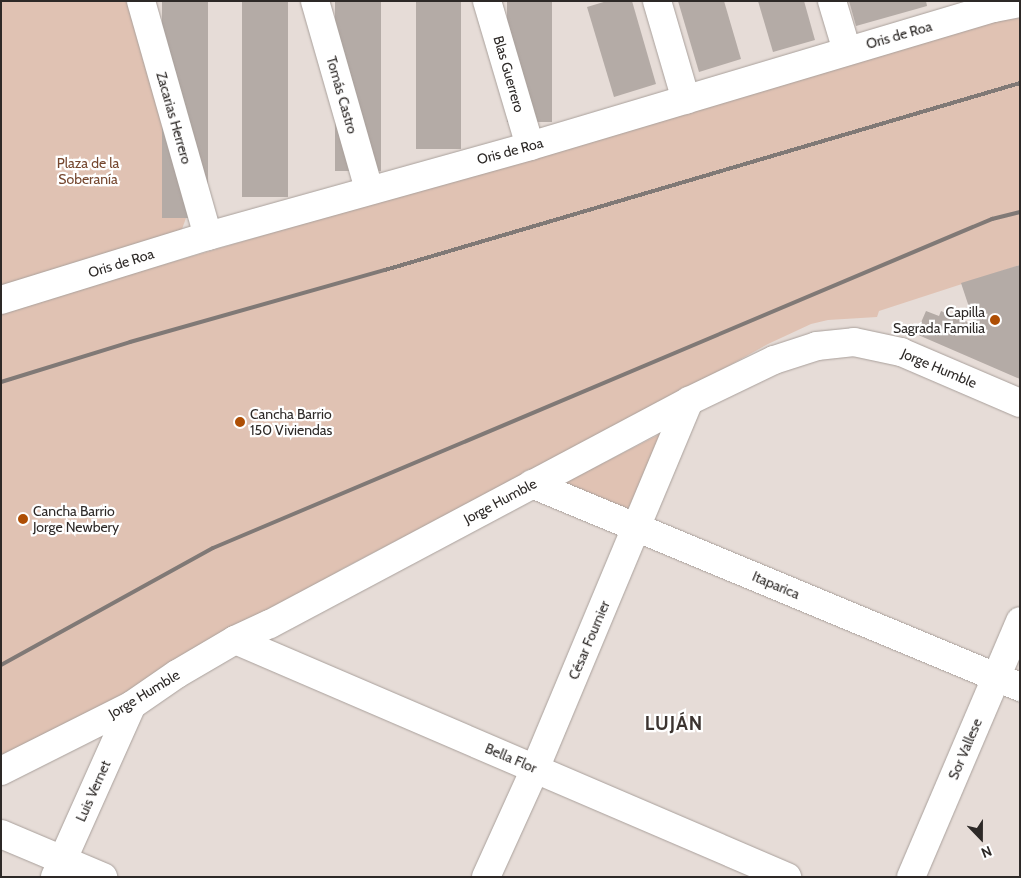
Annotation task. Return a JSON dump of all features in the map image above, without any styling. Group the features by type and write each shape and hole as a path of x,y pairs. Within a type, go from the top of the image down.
{"street":[{"name":"Zacarias Herrero","path":"141,1 208,236"},
{"name":"Tomás Castro","path":"315,1 369,189"},
{"name":"Blas Guerrero","path":"488,1 530,146"},
{"path":"657,1 686,100"},
{"path":"832,1 847,51"},
{"name":"Oris de Roa","path":"1,300 208,236 369,189 530,146 1002,4"},
{"name":"Jorge Humble","path":"1,771 132,705 177,674 235,640 270,624 689,401 774,360 817,346 854,342 901,352 1020,403"},
{"name":"César Fournier","path":"486,877 535,769 689,401"},
{"name":"Itaparica","path":"532,484 1008,682"},
{"name":"Sor Vallese","path":"911,877 1008,682 1020,621"},
{"name":"Bella Flor","path":"235,640 787,877"},
{"name":"Luis Vernet","path":"59,868 132,705"},
{"path":"1,834 59,868 103,877"}],"green space":[{"name":"Plaza de la Soberanía","path":"1,1 132,1 186,206 186,218 182,229 173,236 1,289"},
{"path":"1020,18 1020,265 879,311 877,317 828,320 811,324 768,344 669,399 342,569 317,587 1,762 1,312 1001,20"},
{"path":"662,433 629,511 562,484"}],"building":[{"path":"162,1 208,1 208,218 162,218"},
{"path":"242,1 288,1 288,197 242,197"},
{"path":"335,1 381,1 381,171 335,171"},
{"path":"416,1 461,1 461,149 416,149"},
{"path":"507,1 552,1 552,122 507,122"},
{"path":"607,1 632,1 656,84 614,97 587,7"},
{"path":"678,1 724,1 741,59 699,72"},
{"path":"758,1 804,1 815,40 773,52"},
{"path":"849,1 926,1 927,6 856,26"},
{"name":"Capilla Sagrada Familia","path":"1020,265 1020,379 916,334 926,311 939,316 941,311 975,325 961,283"}],"railway":[{"path":"1,382 130,342 385,270 1020,83"},
{"path":"1,665 213,548 992,219 1020,212"}],"place":[{"name":"Capilla Sagrada Familia","path":"995,320"},
{"name":"Cancha Barrio 150 Viviendas","path":"240,422"},
{"name":"Cancha Barrio Jorge Newbery","path":"23,519"}],"district":[{"name":"LUJÁN","path":"674,724"}]}
